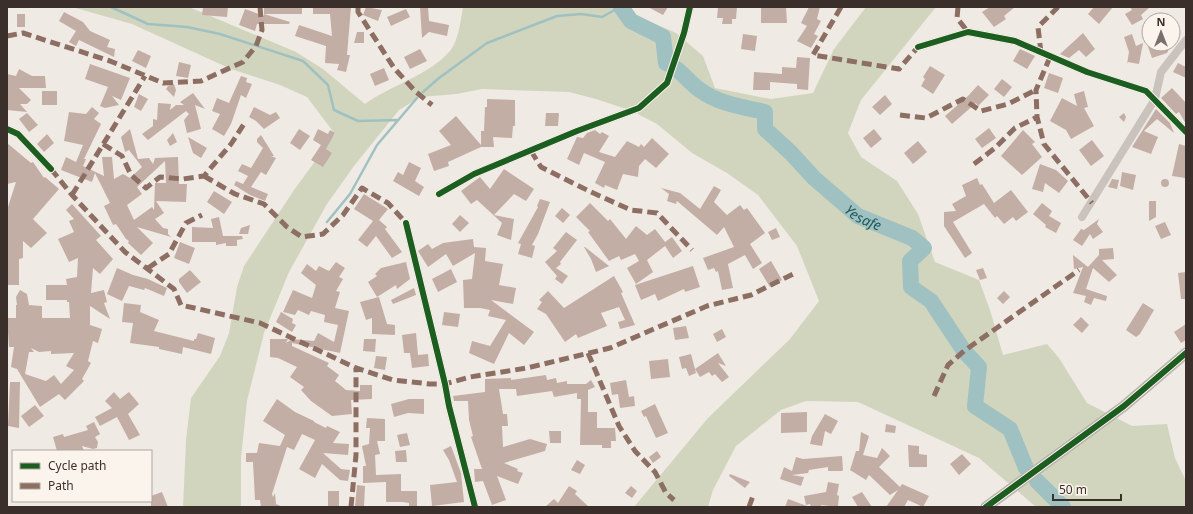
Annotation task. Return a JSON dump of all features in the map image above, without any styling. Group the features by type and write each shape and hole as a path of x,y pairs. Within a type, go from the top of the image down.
{"street":[{"path":"439,194 474,174 577,131 639,108 667,83 684,33 690,7"},
{"path":"918,47 968,32 1015,41 1087,72 1146,91 1186,132"},
{"path":"1082,218 1154,99 1161,72 1186,40"},
{"path":"7,129 18,134 51,169"},
{"path":"406,223 449,406 475,507"},
{"path":"986,507 1124,406 1186,352"}],"green space":[{"path":"72,7 189,7 296,52 323,69 365,104 386,91 420,74 441,60 453,47 460,24 463,7 627,7 633,14 676,33 703,56 715,88 771,99 813,93 834,49 866,7 936,7 861,100 848,133 861,157 897,181 918,214 935,262 979,280 990,310 1003,355 1047,344 1059,358 1087,403 1132,426 1167,424 1175,458 1186,481 1186,507 1036,507 979,458 858,402 806,401 781,410 736,446 713,490 708,507 634,507 708,418 790,339 819,301 797,246 758,195 727,173 692,153 657,124 632,111 569,92 482,89 457,94 420,97 399,110 354,166 327,204 289,272 264,333 247,401 241,458 241,507 183,507 186,440 191,398 220,356 229,333 237,287 244,266 294,190 335,134 307,97 280,85 231,69 132,24"}],"building":[{"path":"203,7 228,7 227,17 202,15"},
{"path":"264,7 302,7 302,14 264,14"},
{"path":"313,7 351,7 347,55 350,55 346,72 337,70 339,64 325,63 326,46 295,36 299,25 332,36 330,14 313,14"},
{"path":"366,7 382,10 378,21 363,15"},
{"path":"420,7 428,7 429,21 449,25 447,36 429,32 422,38"},
{"path":"648,7 668,7 663,15"},
{"path":"718,7 737,7 736,19 732,19 732,24 722,24 723,18 717,18"},
{"path":"761,7 786,7 787,23 761,23"},
{"path":"809,7 820,7 817,19 821,21 814,34 818,36 811,48 797,41 807,26 801,23"},
{"path":"990,7 1015,7 1004,16 1006,19 994,27 982,12"},
{"path":"1094,7 1113,7 1099,24 1088,14"},
{"path":"1130,7 1150,7 1144,12 1141,12 1141,20 1132,25 1125,14 1132,10"},
{"path":"245,9 264,16 264,14 290,22 289,24 257,24 255,31 239,25"},
{"path":"406,9 410,17 391,26 387,17"},
{"path":"64,12 83,22 90,31 110,40 107,47 115,49 114,57 79,40 76,46 69,42 76,31 59,21"},
{"path":"17,14 25,14 25,27 17,27"},
{"path":"357,32 364,32 364,43 354,43"},
{"path":"1083,33 1095,49 1086,57 1079,50 1069,58 1060,54"},
{"path":"743,34 757,36 755,51 741,49"},
{"path":"1132,34 1136,46 1141,44 1139,64 1128,62 1127,64 1129,52 1124,37"},
{"path":"420,49 427,61 410,69 404,57"},
{"path":"1020,49 1035,56 1027,69 1013,61"},
{"path":"138,50 151,56 146,68 132,61"},
{"path":"1150,52 1168,52 1167,53 1152,58"},
{"path":"797,57 810,58 808,90 797,89 797,84 770,82 770,90 753,90 754,72 782,74 782,67 796,68"},
{"path":"179,62 191,65 188,78 176,76"},
{"path":"1178,63 1186,67 1186,78 1173,72"},
{"path":"90,64 130,78 121,100 112,96 119,105 105,108 100,106 108,87 85,79"},
{"path":"930,66 945,75 933,94 921,86 925,79 923,77"},
{"path":"384,68 389,80 375,86 370,74"},
{"path":"19,69 32,76 45,76 46,88 19,88 31,100 27,104 20,104 27,112 7,110 7,74 16,76"},
{"path":"1049,73 1063,78 1058,93 1044,88"},
{"path":"241,76 247,78 246,82 252,84 246,98 241,95 231,124 224,136 212,129 220,114 212,111 217,98 229,103"},
{"path":"1002,79 1012,87 1004,97 994,89"},
{"path":"174,84 176,90 174,97 166,89 168,86"},
{"path":"978,85 989,95 978,106 976,103 952,124 945,116"},
{"path":"1172,88 1186,103 1186,124 1179,112 1176,114 1161,98"},
{"path":"42,91 57,91 57,105 42,105"},
{"path":"1084,91 1088,107 1084,108 1094,126 1071,139 1066,130 1050,121 1062,98 1077,106 1074,94"},
{"path":"193,93 205,109 195,105 201,129 187,133 184,120 189,114 186,111 148,140 142,134 153,126 153,119 157,120 158,103 171,104 170,110 176,105 184,105 180,102"},
{"path":"139,94 148,99 141,111 134,107"},
{"path":"885,95 892,104 880,115 872,107"},
{"path":"487,99 515,100 515,126 513,126 512,138 493,137 494,147 481,147 448,162 449,166 434,171 428,154 451,145 439,131 456,116 481,145 481,131 484,131 485,107 487,107"},
{"path":"92,107 99,113 94,119 101,124 84,159 86,159 83,166 104,176 102,157 112,157 114,179 123,174 130,178 142,167 129,150 125,152 121,137 130,129 138,159 149,158 153,164 155,158 178,157 179,184 187,184 186,202 156,201 164,213 155,219 163,228 168,229 168,234 171,237 137,227 153,243 141,255 128,243 129,241 116,224 113,225 104,206 110,203 95,173 92,182 61,170 66,157 76,162 83,145 64,141 69,112 86,114","holes":["165,161 166,183 155,183 154,210 152,207 134,220 127,205 142,194 137,187"]},
{"path":"254,107 270,115 276,112 280,118 264,129 256,121 249,117"},
{"path":"1156,109 1170,123 1174,133 1157,119 1144,131 1158,137 1151,154 1132,147"},
{"path":"27,113 38,125 29,132 19,119"},
{"path":"546,113 559,113 558,126 545,126"},
{"path":"1124,113 1126,117 1124,122 1119,117"},
{"path":"989,128 996,138 982,148 975,139"},
{"path":"299,129 310,136 300,150 290,143"},
{"path":"318,129 328,134 330,130 335,133 326,149 332,153 323,167 311,160 321,145 313,140"},
{"path":"874,129 882,139 871,148 863,138"},
{"path":"595,130 600,134 602,132 609,136 599,152 615,157 627,141 639,147 641,144 644,147 652,138 669,154 656,168 645,159 639,166 638,177 623,174 617,190 605,185 604,188 595,183 605,162 584,153 579,165 567,159 577,137 583,138 587,133"},
{"path":"1023,130 1035,142 1032,144 1042,157 1022,175 1001,156"},
{"path":"173,133 177,142 170,146 167,140"},
{"path":"47,134 54,143 44,152 37,144"},
{"path":"261,135 274,156 271,156 276,158 266,175 261,172 251,187 268,194 265,201 250,195 234,185 236,181 243,184 248,176 238,171 242,164 251,168 263,148 257,142 257,139"},
{"path":"188,137 207,148 201,158 193,153"},
{"path":"1092,140 1104,156 1091,166 1079,150"},
{"path":"918,141 927,152 913,164 904,153"},
{"path":"7,143 31,163 33,162 44,178 45,177 59,189 33,219 47,233 31,248 23,241 23,258 19,259 19,285 7,285 7,210 16,182 7,184"},
{"path":"1179,144 1186,146 1185,178 1172,176"},
{"path":"409,162 421,168 415,181 424,187 419,196 393,181 398,172 403,175"},
{"path":"1040,164 1056,170 1068,181 1059,193 1045,183 1043,192 1032,189"},
{"path":"504,169 534,189 526,201 514,194 494,215 514,219 511,240 497,235 502,223 477,200 471,204 461,191 480,177 490,189"},
{"path":"1122,172 1136,175 1133,190 1120,186"},
{"path":"977,178 980,185 982,184 994,203 1011,190 1028,212 1016,221 1013,217 1004,224 997,216 995,218 984,204 953,222 972,253 965,258 944,226 944,212 956,211 952,204 966,196 962,185"},
{"path":"1112,179 1119,180 1117,189 1108,187"},
{"path":"1163,179 1167,179 1169,183 1167,187 1163,187 1161,185 1161,181"},
{"path":"714,186 721,190 714,202 727,215 740,205 744,210 747,208 765,233 750,244 762,263 753,269 745,255 728,264 733,288 722,290 718,271 716,272 714,268 708,270 703,258 734,247 724,227 717,235 677,201 676,204 667,201 669,194 661,188 680,193 700,209"},
{"path":"214,191 232,202 224,214 207,202"},
{"path":"364,194 388,209 379,220 387,227 385,229 402,252 392,258 376,236 367,247 358,240 373,221 354,209"},
{"path":"540,199 550,202 538,234 532,245 535,246 532,258 518,254 521,244 518,243 538,207 537,206"},
{"path":"1149,201 1156,201 1156,217 1149,221"},
{"path":"590,203 608,221 610,219 626,239 636,226 647,235 655,229 665,242 672,237 682,251 673,258 665,246 647,260 653,272 636,284 627,268 639,261 635,254 621,260 619,256 609,261 588,232 590,231 576,217"},
{"path":"1042,203 1052,211 1049,216 1061,223 1056,233 1045,227 1046,225 1033,214"},
{"path":"72,204 101,236 96,240 113,259 100,274 93,268 91,293 104,290 107,302 104,303 110,319 90,306 90,325 102,329 98,343 93,341 88,361 91,363 82,379 84,381 65,400 59,394 40,407 17,369 11,367 14,347 9,347 7,318 16,318 16,297 20,290 27,294 29,305 42,306 42,318 70,318 69,302 67,302 67,300 46,300 46,285 67,285 66,279 77,277 78,258 69,262 58,239 74,232 69,221 74,219 66,210","holes":["31,348 39,352 51,351 51,354 74,353 66,366 74,370 61,384 54,375 46,381 25,374 29,352 34,352"]},
{"path":"562,208 570,215 563,223 555,216"},
{"path":"460,215 469,223 460,232 452,224"},
{"path":"219,217 223,236 242,236 243,239 237,240 237,246 226,246 226,243 216,245 216,242 192,242 192,227 213,228 211,219"},
{"path":"1099,219 1097,224 1103,232 1093,239 1090,234 1082,246 1073,240 1081,229 1084,230"},
{"path":"1165,222 1171,235 1161,239 1155,226"},
{"path":"250,225 248,234 239,234 241,228"},
{"path":"776,228 780,237 772,240 768,232"},
{"path":"566,232 577,240 560,262 561,264 556,268 568,276 562,284 555,279 557,276 545,262 557,251 553,248"},
{"path":"473,239 474,247 486,248 485,261 503,264 499,285 516,288 513,304 491,300 534,332 524,345 509,333 494,364 469,353 472,341 490,346 506,320 488,316 490,310 480,308 464,308 463,280 472,279 475,253 453,266 446,254 428,267 418,251 428,244 432,249 443,243"},
{"path":"180,242 195,248 189,264 174,258"},
{"path":"585,247 609,266 596,272"},
{"path":"1113,248 1114,259 1102,260 1117,275 1109,282 1093,268 1086,289 1107,296 1106,301 1094,298 1091,305 1084,302 1086,296 1073,293 1083,267 1074,269 1073,255 1088,267 1099,255 1099,249"},
{"path":"771,261 782,280 770,287 759,269"},
{"path":"336,262 345,268 339,277 343,279 336,291 340,292 335,308 349,311 340,353 292,343 292,346 329,363 327,366 339,375 335,381 346,390 360,391 360,385 372,385 372,399 351,400 352,414 332,416 311,401 301,390 304,387 290,377 297,367 278,358 270,357 270,339 288,339 286,343 292,339 314,341 318,333 334,342 338,325 324,322 325,315 311,311 309,315 298,310 295,315 283,312 293,290 312,298 316,285 301,273 307,264 316,271 319,266 329,271"},
{"path":"406,262 410,279 397,289 396,285 377,297 368,282 377,276 375,274 381,268"},
{"path":"693,266 700,287 685,292 684,289 658,301 655,294 641,300 635,285"},
{"path":"117,268 133,275 148,279 167,288 164,296 145,288 144,290 129,286 122,301 107,294"},
{"path":"983,268 987,278 980,280 976,270"},
{"path":"451,269 457,282 438,292 432,279"},
{"path":"190,270 201,282 187,293 179,282 179,279"},
{"path":"1186,272 1186,299 1181,299 1178,273"},
{"path":"614,276 623,292 621,293 635,325 620,329 618,322 625,320 619,307 601,313 607,326 578,338 576,334 565,342 546,314 537,309 542,302 539,300 548,291 564,308"},
{"path":"414,288 416,295 393,304 391,300"},
{"path":"1004,291 1010,297 1003,304 997,298"},
{"path":"379,297 387,324 395,325 395,335 372,334 372,318 366,320 360,302"},
{"path":"124,303 141,305 140,312 159,320 154,331 194,341 198,333 215,338 211,354 183,347 182,354 159,349 159,347 130,343 133,323 122,322"},
{"path":"1143,303 1154,310 1140,334 1136,337 1126,330"},
{"path":"281,312 293,319 292,323 296,325 292,332 276,322"},
{"path":"444,312 460,314 458,327 442,325"},
{"path":"1081,317 1089,325 1082,333 1073,325"},
{"path":"1186,324 1186,340 1181,343 1174,332"},
{"path":"686,326 689,338 675,340 673,328"},
{"path":"722,329 726,337 717,342 713,334"},
{"path":"416,333 418,355 428,354 429,366 412,368 410,353 404,353 402,335"},
{"path":"364,339 376,339 375,352 363,351"},
{"path":"718,353 726,366 718,363 729,377 722,382 715,374 712,376 709,372 700,377 695,369"},
{"path":"691,354 696,373 689,376 686,368 682,369 679,357"},
{"path":"376,356 387,357 385,370 374,368"},
{"path":"668,359 670,377 651,379 649,361"},
{"path":"546,375 547,380 556,378 557,383 567,381 567,384 586,384 591,380 595,387 588,390 588,412 597,412 597,428 615,428 616,441 611,441 611,448 602,448 602,445 580,445 581,399 577,399 577,393 554,397 552,391 517,396 516,389 499,389 503,414 507,414 508,426 502,426 503,447 530,439 547,444 545,451 504,463 518,469 517,471 523,473 518,484 497,476 506,500 492,505 483,481 475,482 474,469 482,469 471,437 473,436 469,420 468,401 454,401 453,396 485,392 485,379 511,378 511,380"},
{"path":"626,380 629,397 634,396 635,406 620,408 618,394 612,395 610,383"},
{"path":"10,382 20,382 19,428 8,426"},
{"path":"114,392 120,399 129,392 139,404 128,414 140,435 129,440 117,417 100,426 95,417 112,408 105,401"},
{"path":"277,399 295,412 314,422 326,428 327,426 340,432 333,443 349,444 348,455 323,453 341,469 350,470 348,481 340,480 322,464 315,478 299,469 315,440 302,434 294,450 287,447 272,494 273,497 275,493 276,504 283,507 261,507 260,500 255,500 253,462 246,462 246,453 257,453 259,443 280,446 285,435 263,421"},
{"path":"409,399 424,399 424,414 408,413 394,417 391,404"},
{"path":"655,404 668,433 656,438 646,416 644,417 641,411"},
{"path":"35,405 44,416 29,427 21,416"},
{"path":"807,412 807,432 781,433 781,413"},
{"path":"825,414 838,421 831,434 825,431 822,446 810,444 812,436"},
{"path":"367,418 385,419 385,441 377,441 380,454 375,455 376,475 401,474 401,491 417,491 417,507 409,507 409,503 403,502 386,502 386,482 363,483 363,466 366,466 362,446 369,444 370,428 366,428"},
{"path":"94,422 100,434 95,437 98,442 97,448 93,449 82,446 84,450 57,450 53,437 63,434 64,437 88,430 86,426"},
{"path":"886,424 896,426 895,433 885,432"},
{"path":"549,431 561,431 561,443 550,443"},
{"path":"861,432 869,436 863,455 877,458 882,448 890,456 879,467 900,487 902,484 929,496 923,507 908,500 904,507 886,507 898,490 890,495 869,475 866,480 850,470 856,451 859,451"},
{"path":"407,433 410,445 400,447 397,435"},
{"path":"908,445 919,446 919,454 927,455 927,467 909,467"},
{"path":"451,446 461,473 464,502 432,506 430,485 457,482 449,460 443,450"},
{"path":"406,450 407,462 396,462 395,451"},
{"path":"657,451 661,457 653,463 649,457"},
{"path":"962,454 971,464 959,475 950,464"},
{"path":"842,456 842,471 828,471 828,467 809,470 808,473 792,475 804,477 801,486 780,479 784,467 792,471 796,457 803,459"},
{"path":"577,460 585,465 580,474 571,470"},
{"path":"730,474 750,482 745,488 729,476"},
{"path":"828,482 839,484 837,495 839,496 838,507 821,505 822,507 811,507 810,504 806,505 804,496 826,492"},
{"path":"357,485 365,486 364,507 355,507"},
{"path":"569,486 577,491 575,494 589,507 545,507 554,499 558,503"},
{"path":"631,486 637,491 632,498 625,493"},
{"path":"328,491 339,491 339,507 328,507"},
{"path":"162,492 168,507 151,507 152,496"},
{"path":"862,492 872,507 858,507 852,497"},
{"path":"788,499 807,506 785,507"}],"waterway":[{"path":"111,7 148,24 187,27 220,34 303,61 328,85 334,110 358,121 397,120"},
{"path":"423,92 439,78 487,43 557,16 581,14 602,17 620,7"},
{"name":"Yesafe","path":"621,7 631,21 663,37 666,63 676,68 700,90 723,102 765,112 765,129 791,153 814,178 858,216 912,238 924,248 910,261 911,287 931,301 964,351 979,367 975,406 1010,429 1026,468"},
{"path":"327,222 350,194 377,145 417,98"},
{"name":"Yesafe","path":"1037,481 1063,507"}],"marked path":[{"path":"7,36 23,33 110,61 163,83 201,81 243,62 256,46 262,30 260,7"},
{"path":"358,7 358,12 394,68 415,91 432,105"},
{"path":"841,7 813,55 899,69 918,47"},
{"path":"958,7 957,18 968,32"},
{"path":"1041,53 1038,27 1058,7"},
{"path":"1050,57 1036,90 1037,117 1044,144 1092,203"},
{"path":"72,195 145,76"},
{"path":"900,115 926,118 963,99 981,111 1008,104 1036,90"},
{"path":"974,164 995,148 1015,128 1037,117"},
{"path":"103,144 122,156 131,175 146,188 160,177 183,179 204,176 231,144 244,124"},
{"path":"531,151 541,167 591,192 631,210 657,213 692,250"},
{"path":"51,169 72,195 125,252 174,289 181,305 260,323 356,368 393,380 445,384 470,377 527,368 610,348 707,306 751,295 795,273"},
{"path":"204,176 235,194 264,204 287,227 302,237 323,234 343,215 362,188 388,203 406,223"},
{"path":"148,268 169,254 186,223 202,215"},
{"path":"934,396 948,365 964,351 1079,270"},
{"path":"588,353 619,426 635,451 655,472 666,493 674,500"},
{"path":"351,507 356,455 356,368"},
{"path":"749,507 754,493"}],"cycle path":[{"path":"439,194 474,174 577,131 639,108 667,83 684,33 690,7"},
{"path":"918,47 968,32 1015,41 1087,72 1146,91 1186,132"},
{"path":"7,129 18,134 51,169"},
{"path":"406,223 449,406 475,507"},
{"path":"986,507 1124,406 1186,353"}]}
